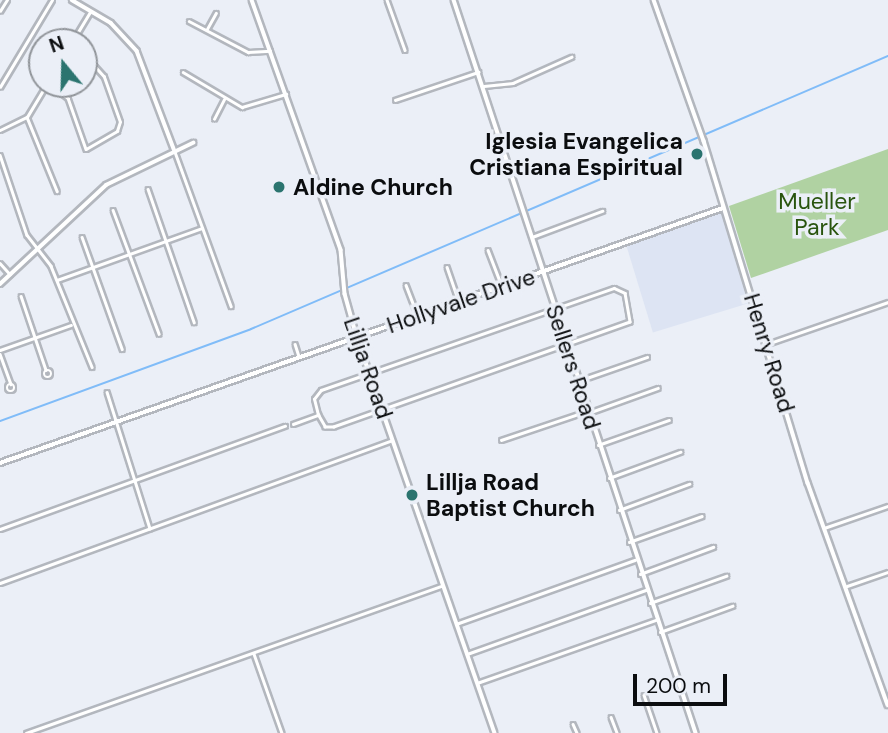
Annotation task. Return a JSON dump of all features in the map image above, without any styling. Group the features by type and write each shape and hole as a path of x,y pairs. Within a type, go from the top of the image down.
{"street":[{"path":"0,11 6,0"},
{"path":"0,87 52,0"},
{"path":"72,0 90,11 137,51 231,306"},
{"name":"Lillja Road","path":"252,0 341,250 345,293 358,337 495,733"},
{"path":"387,0 405,50"},
{"name":"Sellers Road","path":"454,0 526,216 629,542 696,733"},
{"name":"Henry Road","path":"654,0 704,141 824,528 888,705"},
{"path":"80,28 90,11"},
{"path":"207,29 216,13"},
{"path":"189,21 248,52 270,51"},
{"path":"484,86 513,83 571,57"},
{"path":"68,98 86,149 120,127 104,77 98,70"},
{"path":"184,72 224,99 245,108 286,94"},
{"path":"395,100 479,72"},
{"path":"0,130 27,117 39,98"},
{"path":"214,120 224,99"},
{"path":"27,117 57,191"},
{"path":"0,284 106,185 174,149 193,143"},
{"path":"0,155 36,248 57,280 71,324 92,367"},
{"path":"148,189 194,322"},
{"name":"Hollyvale Drive","path":"0,463 723,208"},
{"path":"113,210 159,334"},
{"path":"532,237 602,211"},
{"path":"57,280 202,228"},
{"path":"82,237 122,349"},
{"path":"488,250 502,286"},
{"path":"0,263 10,274"},
{"path":"447,267 459,302"},
{"path":"406,285 418,316"},
{"path":"618,288 628,303 630,322 330,428 318,415 314,399 321,390 555,309 618,288"},
{"path":"21,296 46,370"},
{"path":"767,344 888,302"},
{"path":"11,384 0,352 71,324"},
{"path":"295,344 299,356"},
{"path":"578,381 647,357"},
{"path":"501,440 658,388"},
{"path":"107,392 150,528"},
{"path":"293,424 318,415"},
{"path":"598,445 669,420"},
{"path":"0,530 285,426"},
{"path":"0,583 393,440"},
{"path":"608,478 680,452"},
{"path":"619,510 689,484"},
{"path":"824,528 888,506"},
{"path":"629,542 702,516"},
{"path":"640,573 713,547"},
{"path":"456,624 635,560"},
{"path":"846,586 888,572"},
{"path":"650,603 726,576"},
{"path":"26,733 443,586"},
{"path":"467,654 646,590"},
{"path":"660,632 732,606"},
{"path":"477,683 656,620"},
{"path":"254,653 282,733"},
{"path":"643,695 657,733"},
{"path":"611,717 617,733"},
{"path":"573,724 577,733"}],"shaded area":[{"path":"722,213 749,303 653,332 625,243"}],"green space":[{"name":"Mueller Park","path":"888,149 888,230 751,278 729,206"}],"waterway":[{"path":"0,421 251,329 888,56"}],"place":[{"name":"Iglesia Evangelica Cristiana Espiritual","path":"697,154"},
{"name":"Aldine Church","path":"279,187"},
{"name":"Lillja Road Baptist Church","path":"412,495"}]}
